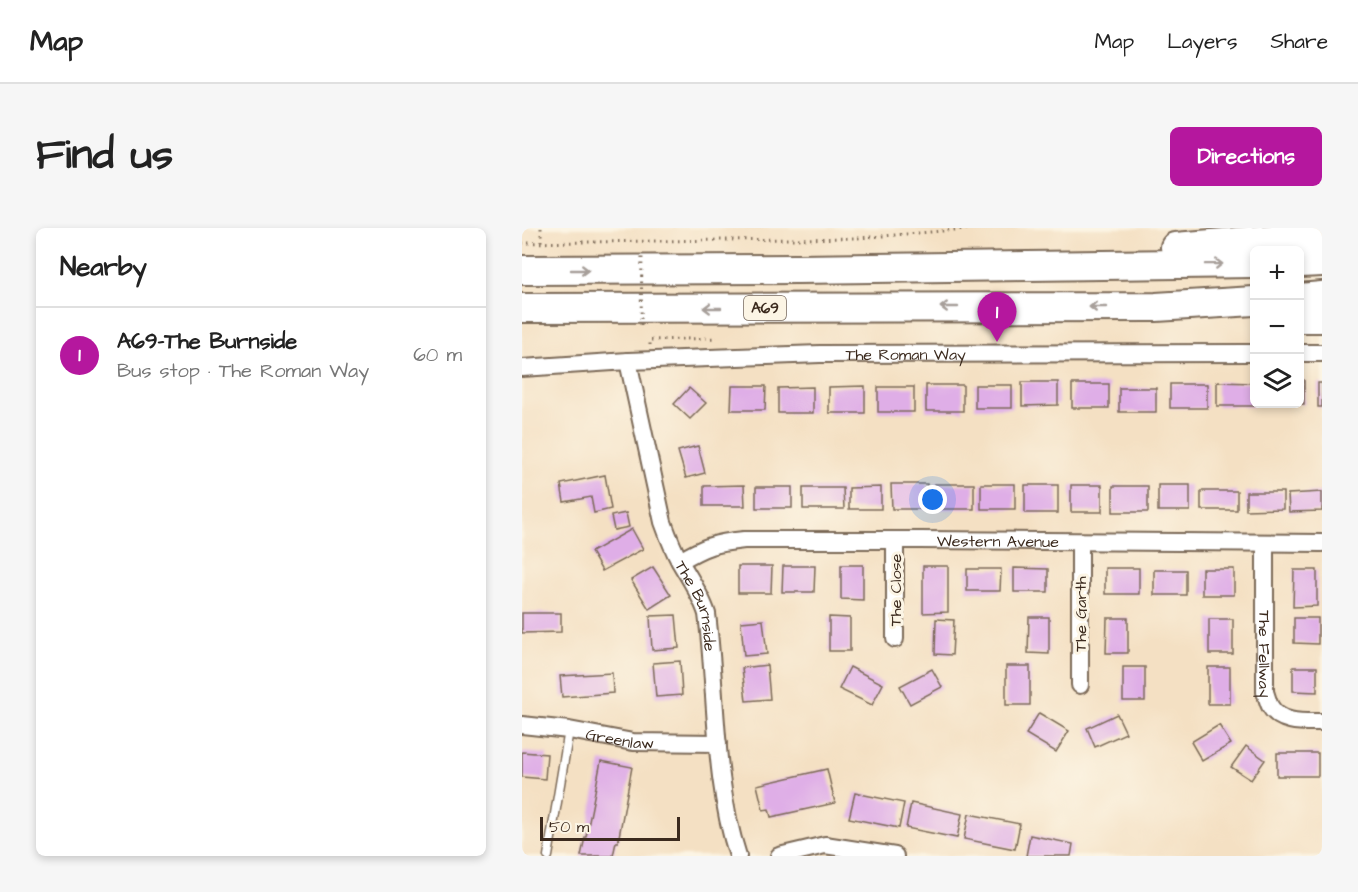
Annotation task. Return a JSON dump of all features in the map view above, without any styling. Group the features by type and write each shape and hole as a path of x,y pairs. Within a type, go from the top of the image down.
{"highway":[{"path":"798,269 1192,246 1322,235"},
{"path":"1304,263 1322,262"},
{"path":"522,270 1250,263"},
{"path":"1304,298 1322,296"},
{"name":"A69","path":"522,308 1156,307 1250,300"},
{"path":"1156,307 1250,316"},
{"path":"1304,318 1322,318"}],"street":[{"name":"The Roman Way","path":"522,368 628,361 820,354 1250,353"},
{"path":"1304,353 1322,353"},
{"name":"The Burnside","path":"628,361 663,522 670,542 696,588 707,614 723,798 738,856"},
{"name":"Western Avenue","path":"680,561 700,549 720,542 744,540 1322,543"},
{"name":"The Close","path":"895,540 895,639"},
{"name":"The Garth","path":"1080,542 1080,685"},
{"name":"The Fellway","path":"1265,543 1265,692 1270,707 1280,716 1294,722 1322,722"},
{"name":"Greenlaw","path":"522,725 568,730 633,742 718,743"},
{"path":"779,856 825,845 895,856"}],"lane":[{"path":"548,856 568,730"}],"path":[{"path":"541,228 541,243"},
{"path":"522,243 858,238 979,228"},
{"path":"641,325 642,254"},
{"path":"650,340 718,338"}],"building":[{"path":"1022,382 1058,382 1058,405 1022,406"},
{"path":"1217,382 1250,383 1250,406 1217,406"},
{"path":"1318,383 1322,383 1322,407 1318,407"},
{"path":"1072,384 1109,384 1109,408 1072,408"},
{"path":"1170,384 1207,384 1207,408 1170,408"},
{"path":"926,385 963,385 963,411 926,411"},
{"path":"975,385 1012,385 1012,408 975,408"},
{"path":"732,386 766,386 765,410 731,410"},
{"path":"865,386 865,413 829,413 829,387"},
{"path":"813,387 813,413 778,413 778,388"},
{"path":"878,387 914,387 914,412 878,412"},
{"path":"689,388 706,403 690,419 674,404"},
{"path":"1119,388 1156,388 1156,412 1119,412"},
{"path":"698,446 705,473 686,478 678,451"},
{"path":"605,475 611,509 594,513 591,497 564,502 561,484"},
{"path":"891,484 927,484 927,509 892,509"},
{"path":"935,484 974,484 974,509 936,509"},
{"path":"981,484 1015,484 1015,509 981,509"},
{"path":"744,485 745,506 704,506 704,486"},
{"path":"1025,485 1058,485 1058,513 1025,513"},
{"path":"1071,485 1102,485 1102,512 1071,512"},
{"path":"1158,485 1190,485 1190,511 1158,511"},
{"path":"1113,486 1148,486 1148,512 1113,512"},
{"path":"756,487 792,487 792,508 756,508"},
{"path":"881,487 881,509 849,509 849,488"},
{"path":"803,488 843,488 844,509 803,509"},
{"path":"1201,491 1237,491 1237,510 1201,510"},
{"path":"1246,492 1283,492 1283,509 1246,510"},
{"path":"1322,492 1322,511 1289,512 1288,494"},
{"path":"626,513 629,527 614,530 611,516"},
{"path":"632,529 643,549 602,571 591,552"},
{"path":"841,565 863,565 863,600 841,599"},
{"path":"738,566 772,566 771,593 738,593"},
{"path":"783,566 815,566 814,592 782,592"},
{"path":"923,566 948,566 948,612 923,613"},
{"path":"653,567 671,595 649,609 631,580"},
{"path":"1014,568 1048,569 1048,592 1014,592"},
{"path":"1105,568 1139,568 1139,594 1105,594"},
{"path":"967,569 1001,569 1000,591 967,591"},
{"path":"1202,569 1234,569 1234,595 1202,595"},
{"path":"1154,570 1186,570 1186,595 1154,595"},
{"path":"1294,570 1317,570 1317,606 1293,607"},
{"path":"522,613 561,613 561,632 522,633"},
{"path":"676,615 679,648 652,650 650,616"},
{"path":"829,617 850,618 850,651 829,651"},
{"path":"1029,617 1049,617 1049,654 1028,653"},
{"path":"1107,618 1128,618 1128,653 1106,653"},
{"path":"1294,618 1318,618 1318,644 1294,643"},
{"path":"936,619 954,620 952,655 935,654"},
{"path":"1209,619 1233,619 1233,654 1209,654"},
{"path":"763,620 767,654 744,656 741,622"},
{"path":"680,661 682,695 656,697 653,663"},
{"path":"767,665 770,699 746,701 742,668"},
{"path":"1006,666 1030,666 1030,705 1006,705"},
{"path":"850,667 883,684 872,705 839,689"},
{"path":"1123,667 1145,667 1145,701 1123,701"},
{"path":"1208,667 1230,667 1230,704 1208,704"},
{"path":"1293,667 1317,667 1317,692 1293,691"},
{"path":"932,669 942,687 910,704 900,686"},
{"path":"612,673 613,693 562,697 560,676"},
{"path":"1039,713 1069,731 1056,752 1026,734"},
{"path":"1117,714 1126,733 1095,747 1087,728"},
{"path":"1219,725 1231,744 1202,761 1191,742"},
{"path":"1246,746 1265,760 1251,780 1231,767"},
{"path":"522,752 547,754 545,779 522,777"},
{"path":"1277,753 1318,753 1318,776 1277,776"},
{"path":"601,761 632,767 618,842 616,842 613,856 581,856 586,837"},
{"path":"827,769 835,803 771,817 769,809 763,810 757,785"},
{"path":"855,793 904,803 899,828 849,818"},
{"path":"911,803 962,814 957,838 906,828"},
{"path":"969,814 1020,824 1015,849 964,839"},
{"path":"1030,835 1073,844 1071,856 1026,856"}],"place":[{"name":"A69-The Burnside","path":"997,342"}]}
